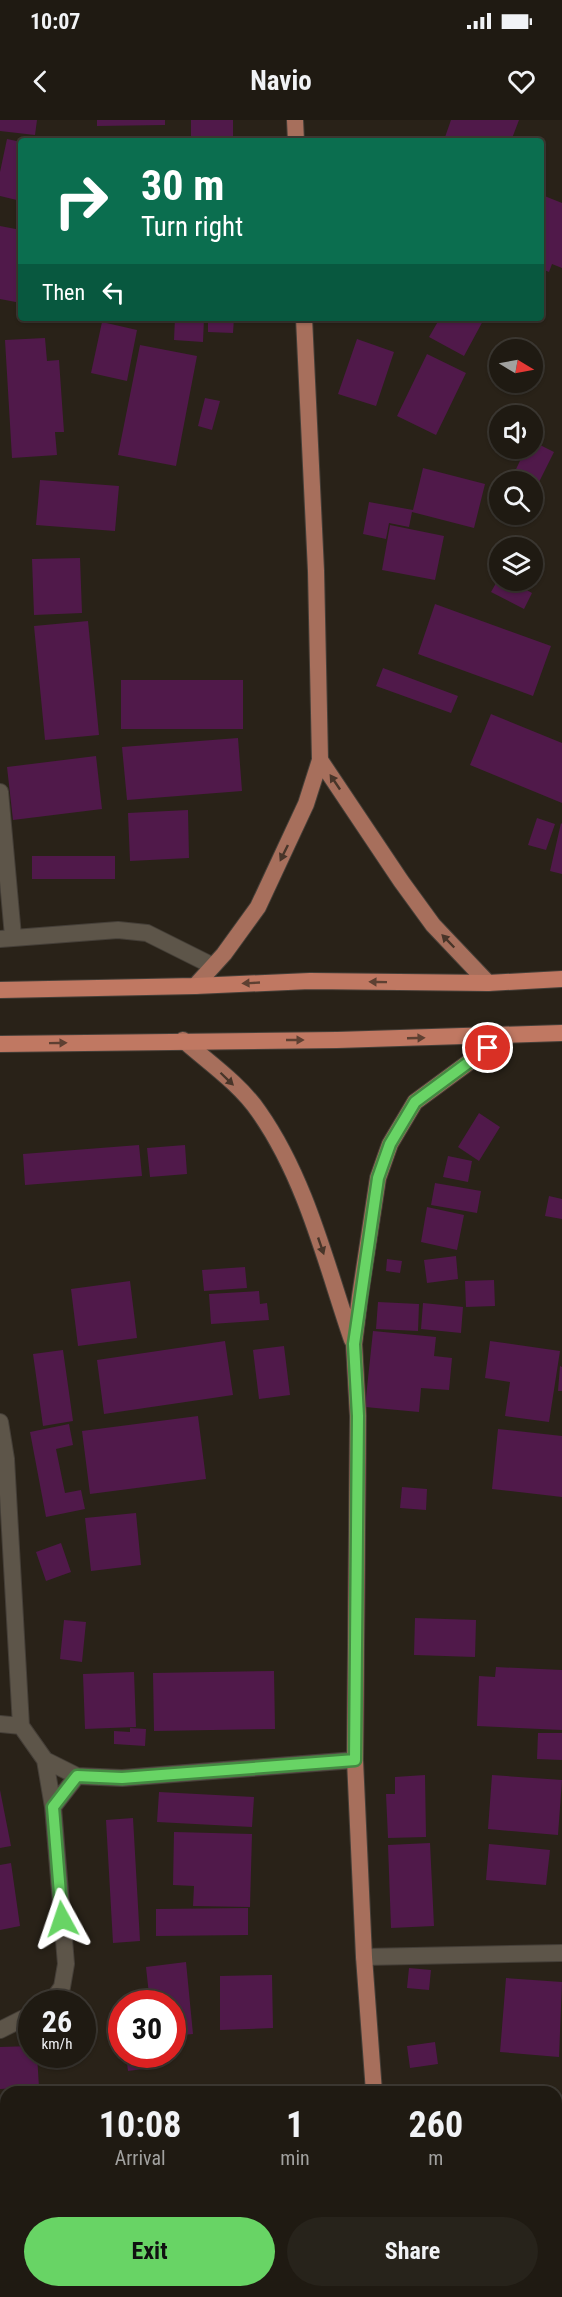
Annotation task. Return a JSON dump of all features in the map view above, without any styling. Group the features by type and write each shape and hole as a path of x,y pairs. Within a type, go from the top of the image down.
{"highway":[{"path":"0,990 309,981 488,983 562,979"},
{"path":"0,1044 183,1040 337,1040 562,1032"}],"main road":[{"path":"295,120 296,138"},
{"path":"195,986 258,906 306,804 320,760 316,572 304,321"},
{"path":"320,760 433,925 488,983"},
{"path":"374,2086 364,1957 355,1760 358,1416 354,1344 378,1178 390,1144 415,1102 506,1035"},
{"path":"183,1040 226,1077 258,1111 287,1160 315,1230 354,1344"}],"street":[{"path":"0,792 7,938 118,930 147,933 213,966"},
{"path":"0,1422 6,1459 21,1725 45,1760 53,1807 66,1964 61,1990"},
{"path":"0,1724 21,1725"},
{"path":"45,1760 77,1776 122,1778 355,1760"},
{"path":"53,1807 77,1776"},
{"path":"364,1957 562,1953"},
{"path":"0,2030 18,2021"}],"building":[{"path":"0,120 37,120 35,135 0,131"},
{"path":"97,120 165,120 165,125 97,126"},
{"path":"191,120 233,120 233,138 191,138"},
{"path":"451,120 519,120 512,138 445,138"},
{"path":"7,139 18,141 18,200 0,196 0,172"},
{"path":"544,196 562,203 562,268 552,264 549,272 544,270"},
{"path":"0,226 18,229 18,302 0,299"},
{"path":"175,321 204,321 203,342 174,340"},
{"path":"208,321 234,321 233,333 208,332"},
{"path":"438,321 483,321 464,356 429,337"},
{"path":"102,322 137,330 127,381 91,373"},
{"path":"45,338 47,361 59,360 64,432 55,432 57,455 12,458 5,340"},
{"path":"357,339 394,352 376,406 338,394"},
{"path":"140,345 197,356 176,466 118,455"},
{"path":"427,354 466,373 436,435 397,416"},
{"path":"205,398 220,401 212,430 198,426"},
{"path":"543,446 554,452 543,474 543,471 515,471 521,459 543,459"},
{"path":"423,468 485,484 474,528 412,512 409,527 389,523 386,539 363,534 369,502 413,510"},
{"path":"40,480 119,486 115,531 36,525"},
{"path":"390,525 444,536 435,580 382,570"},
{"path":"80,558 82,613 34,615 32,559"},
{"path":"528,591 532,593 524,609 491,592"},
{"path":"435,604 551,646 533,696 418,654"},
{"path":"88,621 99,735 45,740 34,626"},
{"path":"383,668 458,696 451,713 376,686"},
{"path":"121,680 243,680 243,729 121,729"},
{"path":"491,714 562,743 562,803 470,765"},
{"path":"238,738 242,791 127,800 122,747"},
{"path":"96,756 102,809 13,820 7,767"},
{"path":"188,810 189,858 130,861 128,813"},
{"path":"537,818 555,824 546,850 528,845"},
{"path":"562,824 562,874 550,871"},
{"path":"32,856 115,856 115,879 32,879"},
{"path":"479,1113 500,1127 479,1161 458,1147"},
{"path":"139,1145 142,1176 25,1185 23,1154"},
{"path":"185,1145 187,1174 150,1177 147,1148"},
{"path":"448,1156 472,1161 468,1182 443,1177"},
{"path":"435,1183 481,1191 477,1213 431,1205"},
{"path":"549,1196 562,1199 562,1219 545,1216"},
{"path":"427,1207 464,1215 457,1250 421,1242"},
{"path":"456,1256 458,1279 427,1283 424,1260"},
{"path":"387,1259 402,1261 400,1273 386,1271"},
{"path":"245,1267 247,1288 204,1291 202,1270"},
{"path":"494,1280 495,1306 466,1307 465,1281"},
{"path":"130,1281 137,1338 78,1346 71,1289"},
{"path":"259,1291 260,1304 267,1303 269,1320 211,1324 209,1294"},
{"path":"378,1302 419,1304 418,1331 376,1329"},
{"path":"423,1303 463,1307 461,1333 421,1329"},
{"path":"373,1331 436,1337 434,1356 452,1358 449,1390 421,1388 419,1412 365,1407"},
{"path":"225,1341 233,1395 104,1414 97,1360"},
{"path":"490,1341 560,1351 549,1422 505,1416 510,1382 485,1378"},
{"path":"284,1346 290,1395 259,1399 253,1350"},
{"path":"63,1350 73,1421 43,1426 33,1354"},
{"path":"560,1366 562,1367 562,1391 558,1391"},
{"path":"198,1416 206,1479 90,1494 82,1431"},
{"path":"69,1424 73,1445 56,1449 65,1493 81,1490 85,1509 46,1517 30,1432"},
{"path":"498,1429 562,1436 562,1497 492,1489"},
{"path":"402,1487 427,1489 426,1510 400,1508"},
{"path":"136,1513 141,1565 91,1571 85,1518"},
{"path":"61,1543 71,1572 46,1581 36,1552"},
{"path":"415,1618 476,1620 475,1657 414,1655"},
{"path":"64,1620 86,1622 82,1662 60,1659"},
{"path":"496,1667 562,1670 562,1730 477,1726 479,1676 495,1677"},
{"path":"274,1671 275,1729 154,1731 153,1673"},
{"path":"134,1672 136,1727 85,1729 83,1674"},
{"path":"130,1728 146,1729 145,1746 114,1744 114,1731 130,1732"},
{"path":"538,1733 562,1733 562,1760 537,1759"},
{"path":"425,1775 426,1837 388,1838 386,1794 395,1794 395,1777"},
{"path":"492,1775 562,1780 558,1835 488,1829"},
{"path":"0,1790 11,1846 0,1848"},
{"path":"159,1792 254,1797 252,1827 157,1822"},
{"path":"133,1818 140,1941 113,1943 106,1820"},
{"path":"174,1832 252,1834 250,1907 193,1906 194,1886 173,1885"},
{"path":"430,1843 434,1926 391,1928 388,1845"},
{"path":"489,1844 550,1850 546,1885 486,1880"},
{"path":"11,1863 20,1926 0,1930 0,1865"},
{"path":"248,1908 248,1935 156,1936 156,1909"},
{"path":"186,1962 193,2034 186,2035 186,1990 148,1990 146,1967"},
{"path":"409,1968 431,1970 429,1990 407,1988"},
{"path":"272,1975 273,2028 220,2030 220,1976"},
{"path":"506,1978 562,1982 559,2057 500,2052"},
{"path":"435,2042 438,2064 410,2068 407,2046"},
{"path":"18,2046 18,2068 38,2068 39,2086 0,2086 0,2047"},
{"path":"128,2068 143,2068 143,2069 128,2071"}],"route":[{"path":"62,1919 53,1807 77,1776 122,1778 355,1760 358,1416 354,1344 378,1178 390,1144 415,1102 488,1048"}]}
